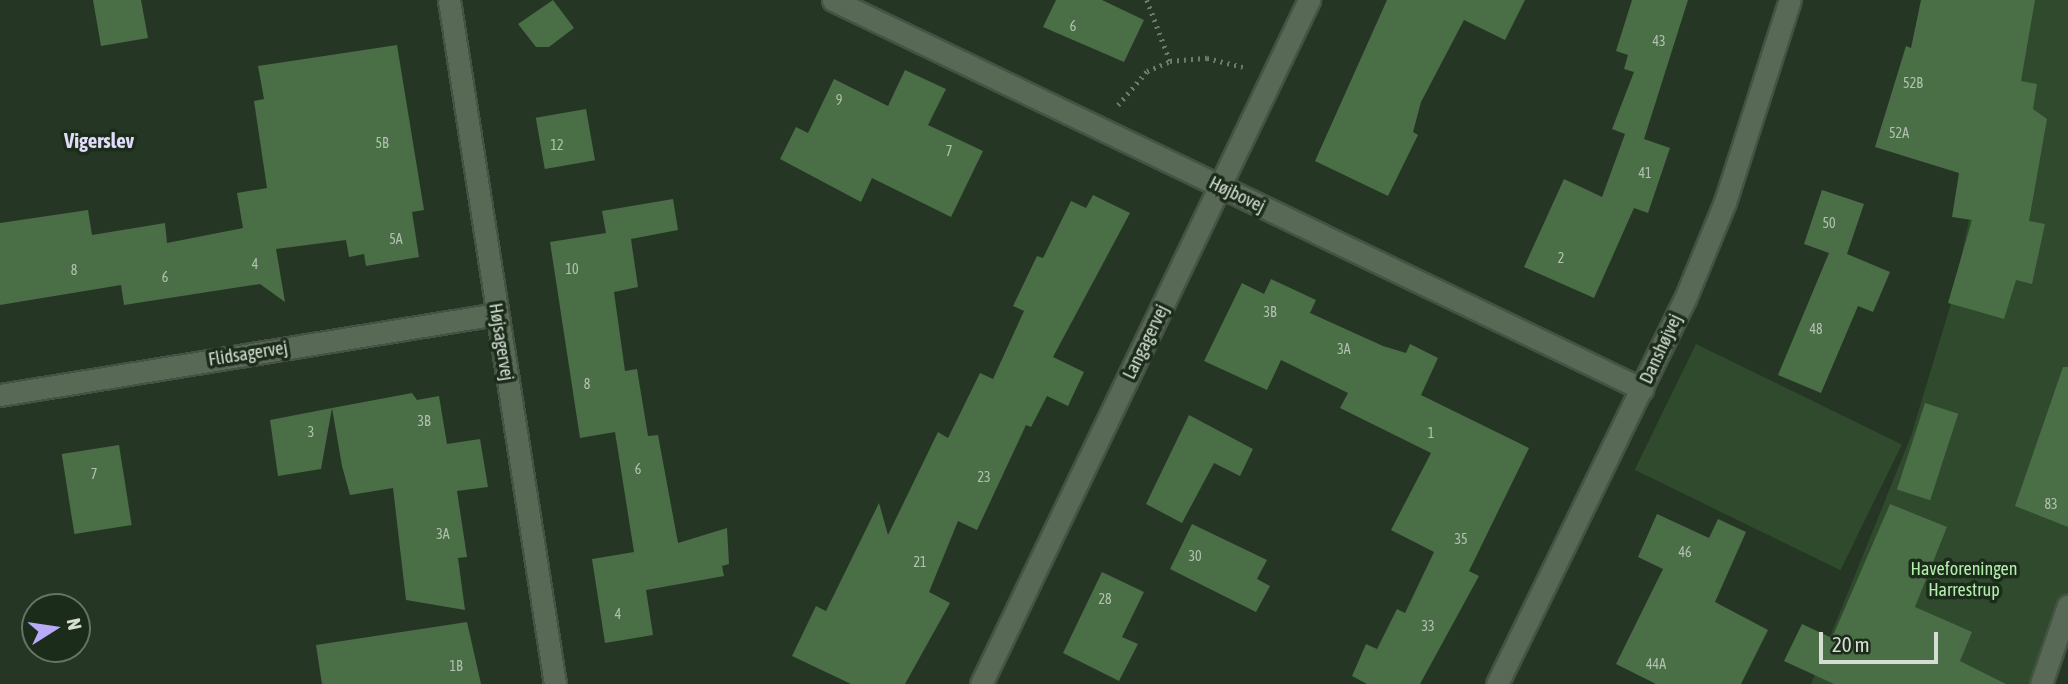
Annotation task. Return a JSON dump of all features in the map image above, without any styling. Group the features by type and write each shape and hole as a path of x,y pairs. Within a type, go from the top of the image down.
{"street":[{"name":"Højsagervej","path":"449,0 555,684"},
{"name":"Højbovej","path":"833,0 1642,390"},
{"name":"Langagervej","path":"982,684 1309,0"},
{"name":"Danshøjvej","path":"1497,684 1642,390 1725,202 1790,0"},
{"name":"Flidsagervej","path":"0,395 497,314"},
{"path":"2041,684 2068,606"}],"path":[{"path":"1147,0 1170,61"},
{"path":"1107,132 1121,98 1147,71 1170,61 1207,58 1271,80"}],"green space":[{"name":"Haveforeningen Harrestrup","path":"2016,0 2068,0 2068,630 2050,684 1811,684 1911,436 1952,300"},
{"path":"1696,344 1902,444 1840,570 1635,470"}],"building":[{"path":"93,0 141,0 148,38 101,46"},
{"path":"553,0 574,28 549,47 536,47 518,24"},
{"path":"1056,0 1102,0 1144,20 1124,62 1043,27"},
{"path":"1387,0 1525,0 1505,40 1464,20 1421,102 1413,132 1418,135 1388,196 1315,161"},
{"path":"1632,0 1688,0 1644,139 1670,148 1648,213 1634,208 1594,298 1524,267 1564,179 1602,197 1625,134 1612,129 1634,72 1624,69 1628,55 1616,51"},
{"path":"1921,0 2035,0 2021,81 2037,84 2033,109 2047,119 2029,221 2045,224 2032,284 2016,280 2004,319 1948,303 1972,220 1952,217 1959,173 1875,147 1906,46 1911,48"},
{"path":"397,45 424,210 412,212 419,257 366,266 364,254 349,257 346,240 276,249 285,302 260,284 124,305 121,285 0,305 0,223 88,210 92,235 165,223 167,243 243,228 237,193 267,188 254,101 264,99 258,66"},
{"path":"905,70 946,89 928,125 983,151 951,217 872,178 861,202 780,159 796,127 808,133 834,79 888,106"},
{"path":"586,109 595,160 545,169 536,118"},
{"path":"1822,190 1864,204 1847,254 1890,272 1873,312 1858,306 1821,393 1778,375 1829,253 1804,244"},
{"path":"1093,195 1130,213 1053,357 1084,372 1068,406 1047,396 1031,427 1026,425 977,530 958,521 929,592 950,603 905,684 851,684 792,656 816,606 826,611 879,503 888,535 938,432 948,438 980,373 993,379 1024,311 1013,306 1037,256 1043,258 1071,201 1086,208"},
{"path":"673,199 678,230 631,239 638,287 614,292 625,371 637,369 648,436 658,435 678,543 727,528 729,564 722,566 724,576 646,590 653,635 605,643 592,559 634,552 615,432 580,438 550,242 606,233 602,211"},
{"path":"1271,279 1316,300 1310,313 1383,346 1406,353 1410,344 1438,358 1421,395 1529,448 1469,571 1479,576 1420,684 1367,684 1352,676 1366,644 1377,649 1397,609 1405,613 1434,552 1391,530 1431,453 1340,408 1348,393 1281,360 1267,390 1204,361 1242,283 1264,294"},
{"path":"2063,367 2068,367 2068,527 2015,506"},
{"path":"412,393 417,400 439,396 447,444 480,439 488,487 457,491 467,557 458,558 465,610 406,600 393,488 350,495 342,466 332,408"},
{"path":"1925,403 1958,414 1930,500 1897,490"},
{"path":"332,408 321,469 278,476 270,420"},
{"path":"1189,415 1253,449 1240,476 1214,463 1182,523 1146,504"},
{"path":"119,445 132,525 74,534 62,454"},
{"path":"1890,504 1947,527 1915,607 1972,632 1960,661 2006,684 1834,684 1784,661 1802,624 1832,638"},
{"path":"1657,514 1709,538 1718,519 1746,532 1715,602 1768,630 1741,684 1656,684 1616,664 1663,569 1638,557"},
{"path":"1192,524 1267,560 1257,579 1270,586 1256,612 1170,569"},
{"path":"1102,572 1144,592 1122,637 1138,644 1119,681 1063,653"},
{"path":"467,622 481,684 322,684 316,645"}],"district":[{"name":"Vigerslev","path":"99,140"}]}
